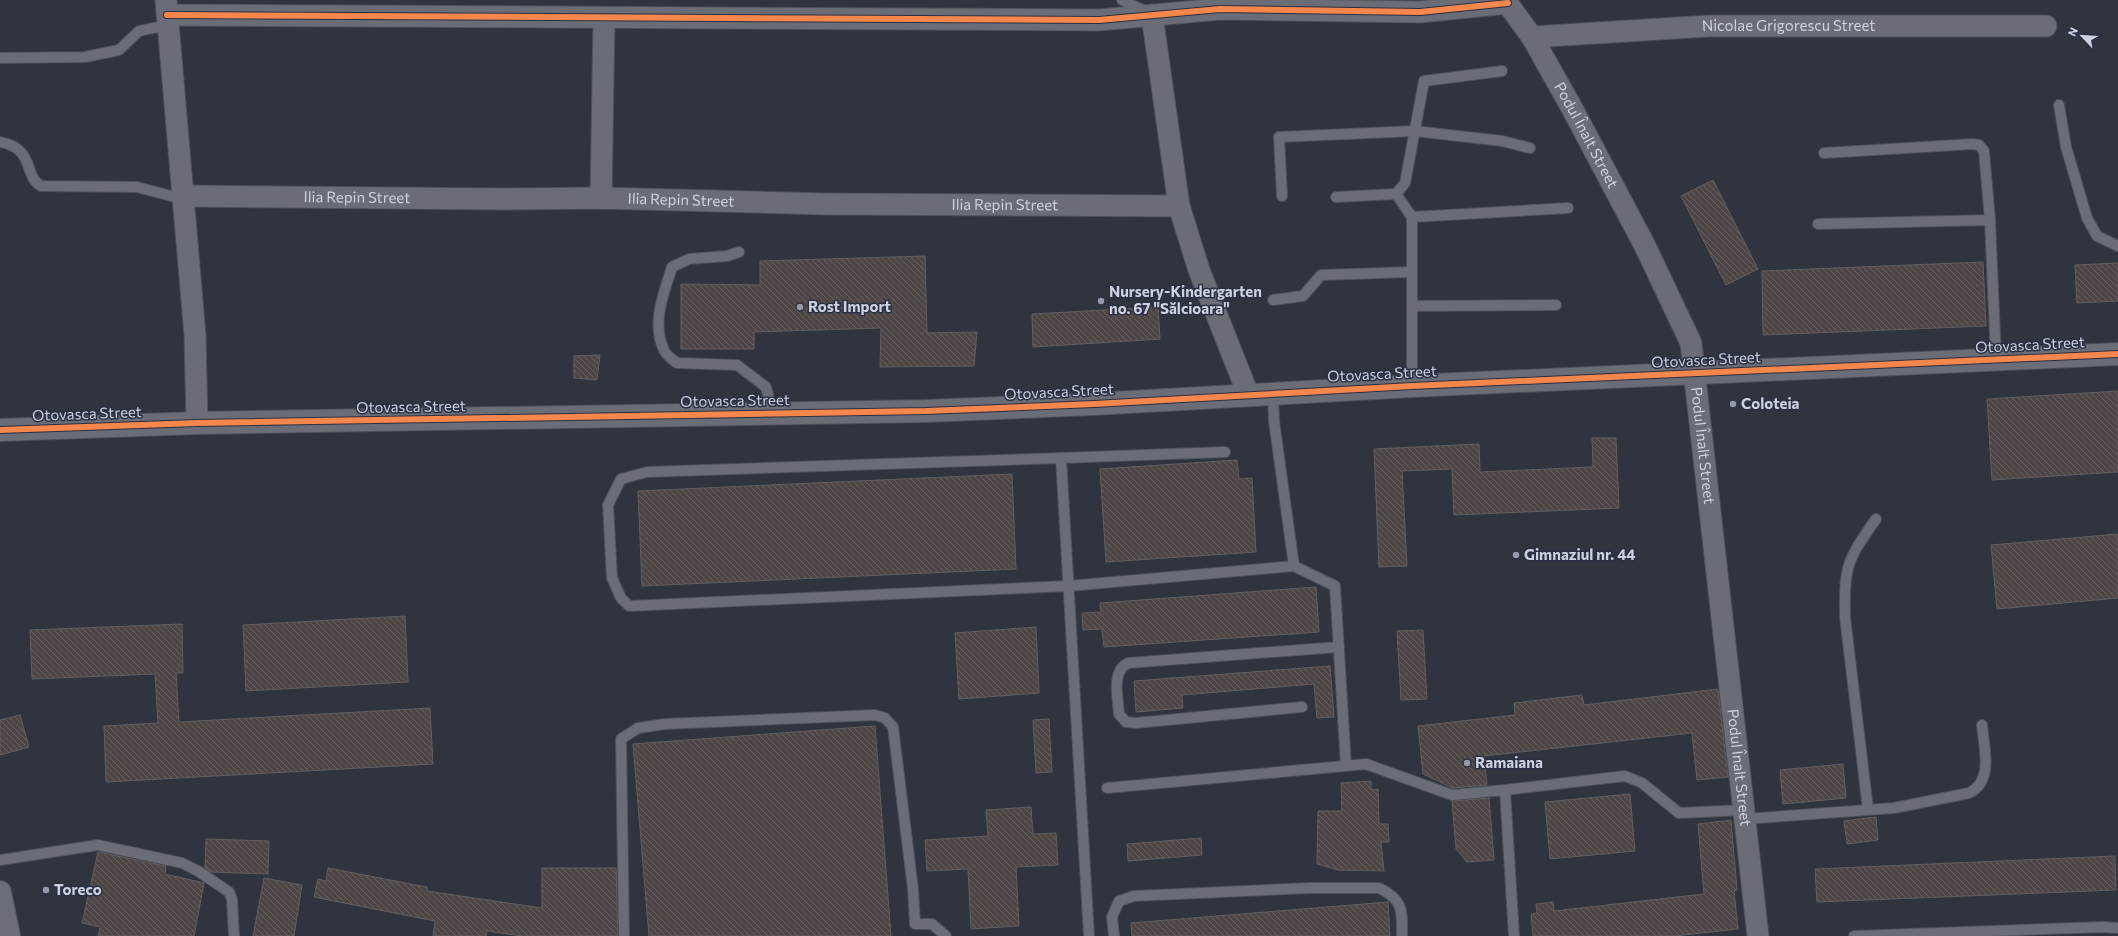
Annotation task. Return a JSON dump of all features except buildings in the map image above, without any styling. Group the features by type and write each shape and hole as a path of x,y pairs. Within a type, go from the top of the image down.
{"main road":[{"path":"0,892 6,930"}],"street":[{"path":"197,423 195,335 167,13 604,18 1099,20 1152,15 1179,6 1220,9 1420,12 1506,2"},
{"name":"Podul Înalt Street","path":"1506,2 1532,37 1574,110 1645,246 1691,343 1758,936"},
{"path":"1152,15 1179,206 1198,270 1248,394"},
{"path":"601,198 604,18"},
{"name":"Nicolae Grigorescu Street","path":"1532,37 1708,26 2046,26"},
{"name":"Ilia Repin Street","path":"184,196 503,199 601,198 825,204 1179,206"},
{"name":"Otovasca Street","path":"0,430 197,423 773,414 1094,404 1248,394 2118,354"}],"lane":[{"path":"1122,0 1152,15"},
{"path":"0,58 85,57 119,50 139,31 167,13"},
{"path":"1396,194 1405,182 1424,81 1502,71"},
{"path":"2059,105 2066,147 2087,218 2097,236 2118,246"},
{"path":"1282,196 1279,137 1415,131 1502,142 1530,148"},
{"path":"0,142 12,145 22,153 36,181 41,186 137,187 175,197 184,196"},
{"path":"1824,153 1973,144 1979,145 1984,151 1990,220 1996,360"},
{"path":"1336,197 1396,194"},
{"path":"1396,194 1412,217 1412,386"},
{"path":"1412,217 1568,208"},
{"path":"1818,224 1990,220"},
{"path":"738,252 727,256 688,259 672,267 660,307 658,329 664,351 678,363 737,366 766,387 773,414"},
{"path":"1273,300 1303,296 1321,275 1412,272"},
{"path":"1412,306 1556,305"},
{"path":"1273,393 1274,421 1294,566"},
{"path":"1225,452 647,472 621,479 608,505 612,578 621,598 630,606 1068,586 1294,566 1335,586 1346,766"},
{"path":"1061,458 1089,936"},
{"path":"1868,809 1848,640 1845,589 1847,573 1851,560 1876,519"},
{"path":"1302,707 1136,723 1126,722 1119,714 1117,673 1122,666 1128,663 1339,647"},
{"path":"624,936 621,739 638,728 665,724 876,715 885,718 893,727 913,889 915,924 932,924 946,936"},
{"path":"1107,788 1366,764 1452,795 1625,776 1642,783 1679,813 1744,815 1894,808 1969,793 1975,790 1981,784 1986,769 1982,725"},
{"path":"1505,790 1514,936"},
{"path":"0,860 98,845 182,863 198,871 229,892 232,900 234,936"},
{"path":"1114,936 1112,917 1119,902 1134,896 1310,888 1379,888 1389,893 1398,902 1402,910 1402,936"},
{"path":"1854,936 2103,927 2118,928"}],"cycle path":[{"path":"167,15 1099,20 1220,9 1420,12 1508,3"},
{"path":"0,430 197,423 926,411 1094,404 1412,386 2118,354"}],"place":[{"name":"Nursery-Kindergarten no. 67 \"Sălcioara\"","path":"1101,301"},
{"name":"Rost Import","path":"800,307"},
{"name":"Coloteia","path":"1733,404"},
{"name":"Gimnaziul nr. 44","path":"1516,555"},
{"name":"Ramaiana","path":"1467,763"},
{"name":"Toreco","path":"46,890"}]}
